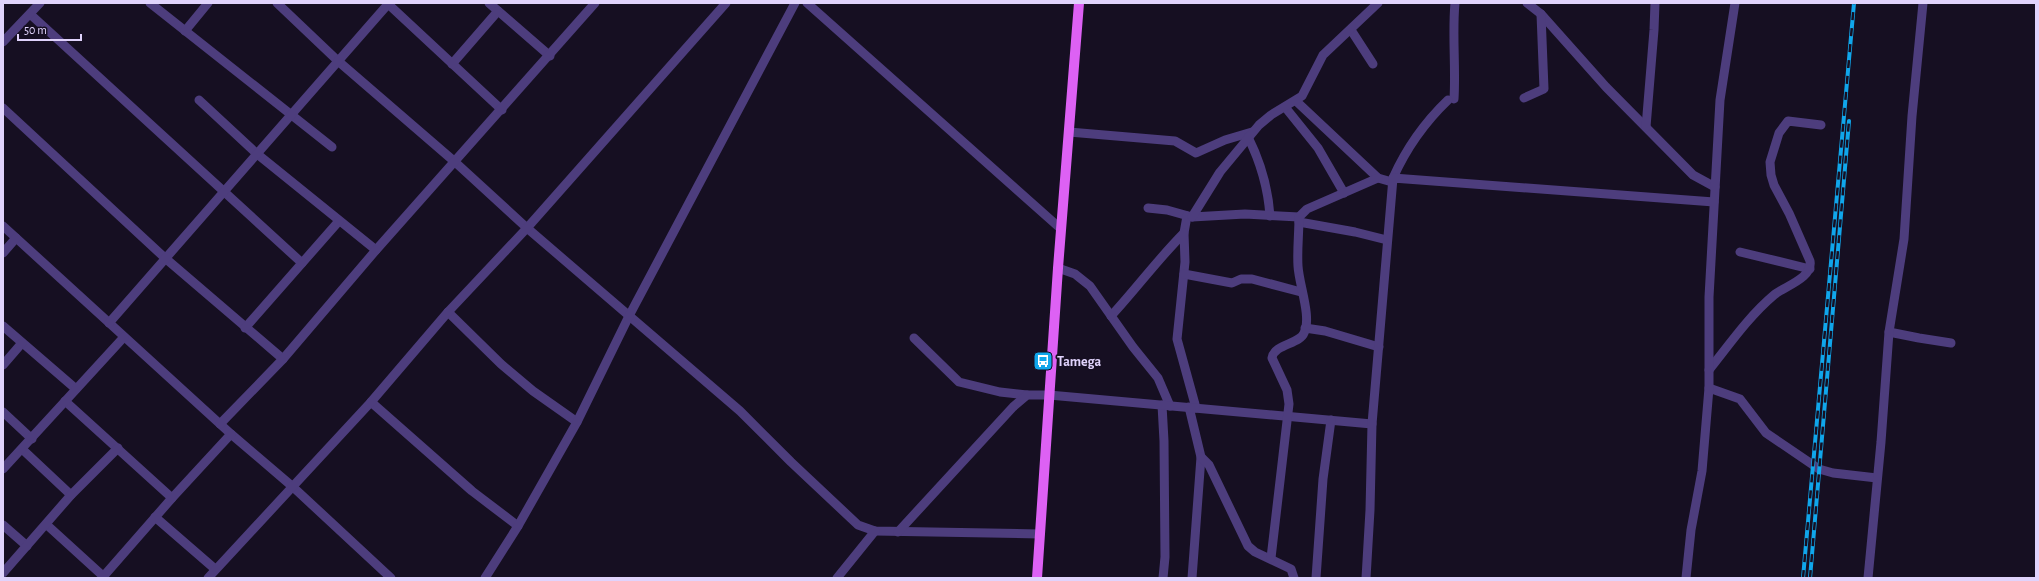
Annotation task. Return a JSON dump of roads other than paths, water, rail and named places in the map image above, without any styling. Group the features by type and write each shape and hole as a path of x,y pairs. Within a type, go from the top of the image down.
{"main road":[{"path":"1037,578 1058,268 1079,3"}],"street":[{"path":"4,39 40,3"},
{"path":"150,3 332,147"},
{"path":"185,31 208,3"},
{"path":"277,3 338,61 455,162 527,228 740,411 790,462 858,525 875,531 1040,534"},
{"path":"108,323 388,3 502,110"},
{"path":"489,3 550,56"},
{"path":"220,424 283,359 376,250 550,56 595,3"},
{"path":"155,517 212,575 371,402 448,312 527,228 726,3"},
{"path":"485,578 518,526 577,422 629,316 795,3"},
{"path":"807,3 1061,229"},
{"path":"1192,578 1201,457 1177,339 1184,274 1184,233 1189,217 1220,172 1250,135 1271,115 1296,101 1304,92 1323,55 1378,3"},
{"path":"1366,578 1370,510 1372,424 1393,180 1402,158 1419,134 1434,114 1451,100 1455,75 1453,32 1455,3"},
{"path":"1527,3 1541,14 1606,87 1693,174 1715,187"},
{"path":"1646,127 1655,3"},
{"path":"1686,578 1691,530 1702,471 1709,388 1709,297 1720,100 1735,3"},
{"path":"1868,578 1889,332 1904,239 1912,116 1923,3"},
{"path":"452,64 498,11"},
{"path":"30,14 302,263"},
{"path":"1524,98 1544,89 1541,14"},
{"path":"1351,30 1373,64"},
{"path":"199,100 256,153 376,250"},
{"path":"1296,101 1378,178"},
{"path":"1285,107 1318,148 1344,193"},
{"path":"3,108 165,258 244,328 283,359"},
{"path":"1709,370 1738,333 1773,296 1805,275 1810,268 1810,261 1789,213 1774,186 1770,162 1779,132 1788,121 1821,125"},
{"path":"1069,132 1175,141 1196,153 1225,140 1250,135"},
{"path":"1250,135 1260,162 1268,191 1270,216"},
{"path":"1271,558 1289,416 1287,390 1274,365 1272,354 1302,336 1305,328 1306,310 1301,292 1298,266 1299,219 1307,208 1378,178 1714,202"},
{"path":"1148,208 1167,210 1189,217 1246,214 1299,219 1387,240"},
{"path":"244,328 339,221"},
{"path":"3,226 231,434 293,487 391,578"},
{"path":"1111,316 1129,297 1161,256 1184,233"},
{"path":"3,253 16,238"},
{"path":"1740,252 1810,268"},
{"path":"1058,268 1082,279 1100,300 1158,378 1166,405 1164,441 1165,557 1163,578"},
{"path":"1184,274 1232,283 1241,279 1252,279 1301,292"},
{"path":"448,312 501,364 533,391 577,422"},
{"path":"3,326 76,389"},
{"path":"1305,328 1325,331 1379,346"},
{"path":"1889,332 1951,343"},
{"path":"3,469 124,337"},
{"path":"914,338 960,382 1000,392 1166,405 1372,424"},
{"path":"3,365 22,343"},
{"path":"1709,388 1740,399 1766,433 1819,469 1833,474 1877,478"},
{"path":"898,532 1014,406 1027,395"},
{"path":"65,401 172,498"},
{"path":"371,402 472,491 518,526"},
{"path":"3,412 32,439"},
{"path":"1316,578 1323,479 1331,420"},
{"path":"47,525 103,577 172,498 231,434"},
{"path":"3,573 47,525 71,495 118,448"},
{"path":"22,449 71,495"},
{"path":"1201,457 1209,465 1248,546 1254,552 1271,558 1291,569 1294,578"},
{"path":"3,524 27,546"},
{"path":"837,578 875,531"}],"railway":[{"path":"1803,578 1854,3"},
{"path":"1810,578 1849,121"}],"place":[{"name":"Tamega","path":"1043,361"}]}
